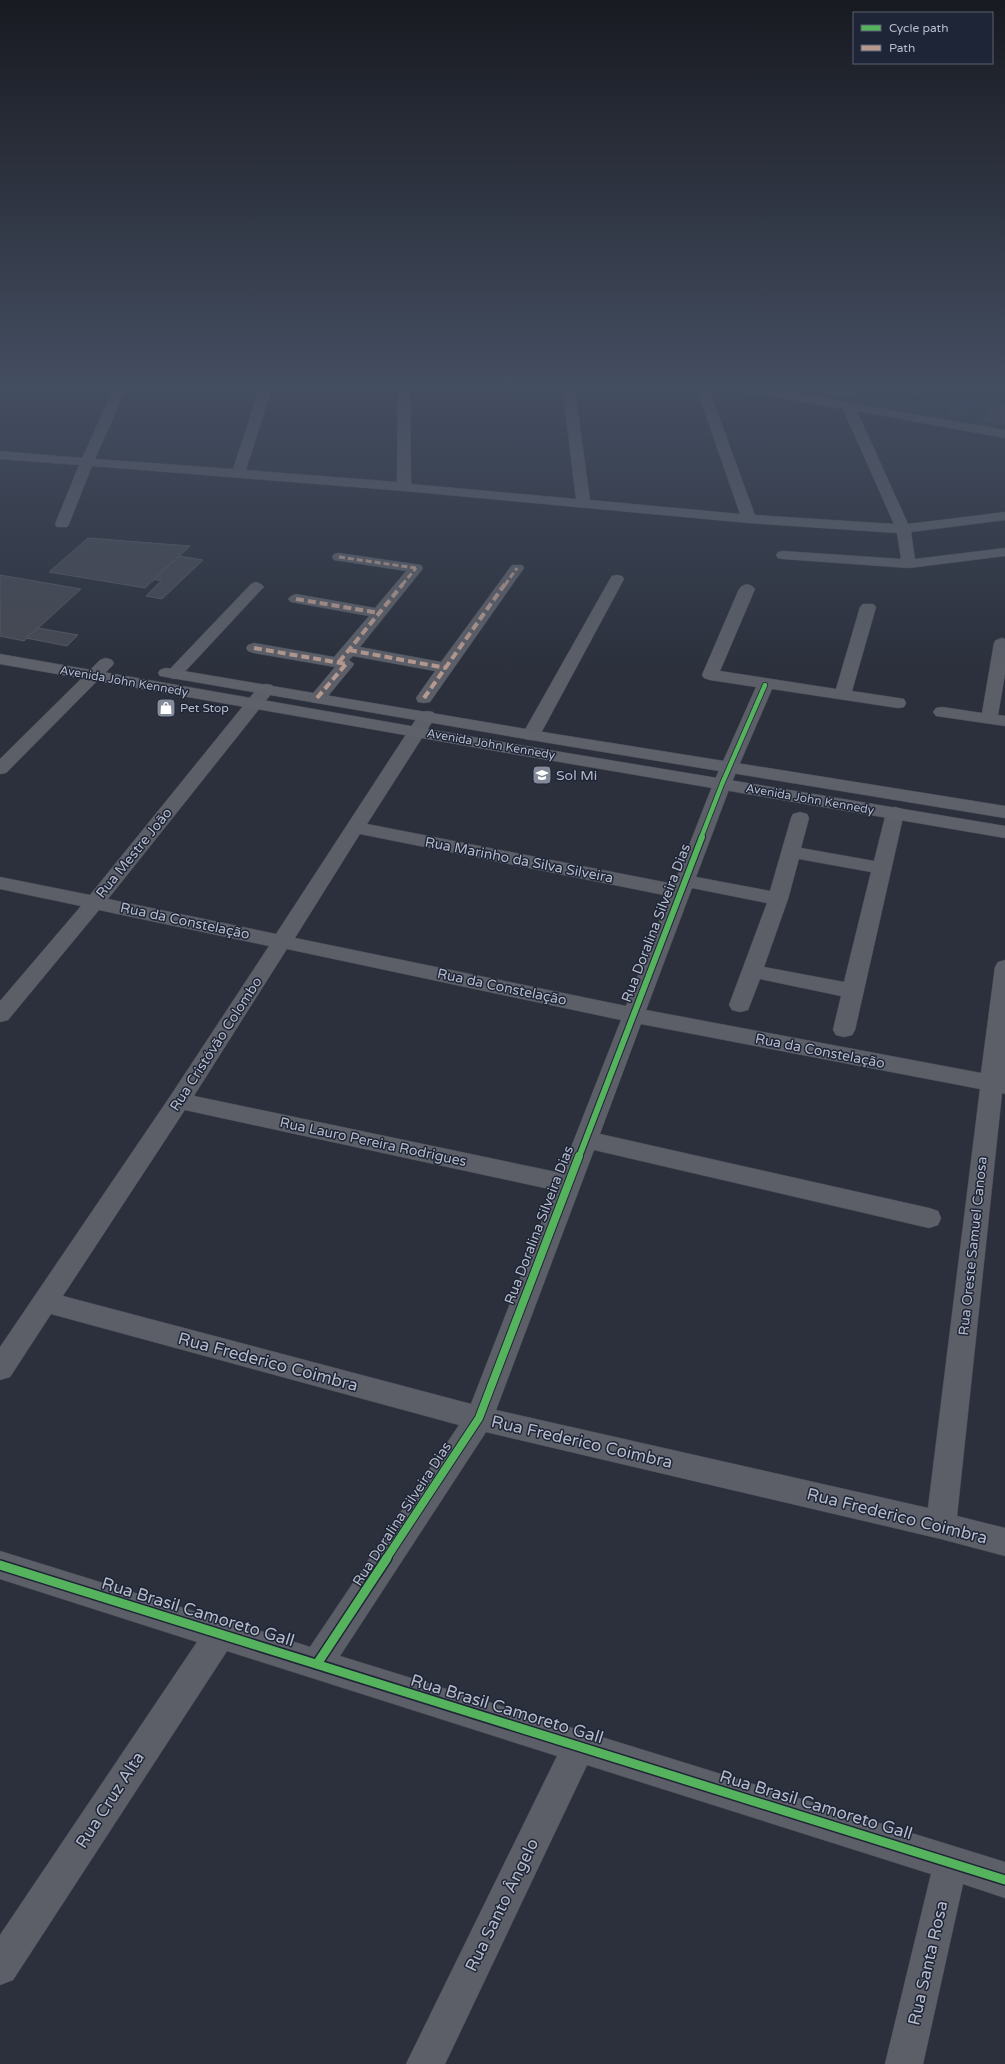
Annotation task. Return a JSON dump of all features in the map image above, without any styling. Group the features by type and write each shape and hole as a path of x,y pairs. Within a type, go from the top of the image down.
{"main road":[{"name":"Avenida John Kennedy","path":"0,645 174,674 260,696 317,698 423,715 531,735 896,813 1005,832"},
{"name":"Avenida John Kennedy","path":"0,660 92,675 423,715 726,776 1005,812"}],"street":[{"path":"62,524 80,480"},
{"path":"319,480 404,487 584,505 903,530 1005,516"},
{"path":"404,480 404,487"},
{"path":"581,480 584,505"},
{"path":"735,480 749,519"},
{"path":"881,480 903,530 909,564"},
{"path":"783,555 909,564 1005,552"},
{"path":"339,557 416,568 344,656"},
{"name":"Rua Cristóvão Colombo","path":"0,1368 179,1101 356,828 423,715 446,668 518,568"},
{"path":"531,735 617,579"},
{"path":"174,674 256,587"},
{"path":"747,589 710,675 765,685 898,703"},
{"path":"296,599 379,613"},
{"path":"843,695 868,607"},
{"path":"942,712 997,720 1002,643"},
{"path":"254,648 344,656 446,668"},
{"path":"317,698 346,664 344,656"},
{"path":"0,769 92,675 106,663"},
{"name":"Rua Doralina Silveira Dias","path":"317,1664 479,1418 683,886 726,776 765,685"},
{"name":"Rua Mestre João","path":"0,1015 95,902 260,696"},
{"path":"844,1030 896,813"},
{"path":"740,1005 778,899 800,818"},
{"name":"Rua Marinho da Silva Silveira","path":"356,828 683,886 778,899"},
{"path":"791,852 883,868"},
{"name":"Rua da Constelação","path":"0,883 633,1015 998,1085"},
{"name":"Rua Oreste Samuel Canosa","path":"941,1525 998,1085 1005,967"},
{"path":"752,971 853,991"},
{"name":"Rua Lauro Pereira Rodrigues","path":"179,1101 568,1184"},
{"path":"585,1139 929,1218"},
{"name":"Rua Frederico Coimbra","path":"44,1302 479,1418 941,1525 1005,1542"},
{"name":"Rua Brasil Camoreto Gall","path":"0,1565 221,1633 1005,1880"},
{"name":"Rua Cruz Alta","path":"0,1967 221,1633"},
{"name":"Rua Santo Ângelo","path":"425,2064 579,1746"},
{"name":"Rua Santa Rosa","path":"904,2064 951,1862"}],"building":[{"path":"88,538 190,546 145,588 49,572"},
{"path":"179,556 203,560 162,599 146,596 161,581 154,579"},
{"path":"0,575 81,589 24,641 0,636"},
{"path":"38,628 78,635 67,646 26,638"}],"marked path":[{"path":"339,557 416,568"},
{"path":"339,662 416,568"},
{"path":"424,698 517,568"},
{"path":"296,599 379,613"},
{"path":"254,648 346,664"},
{"path":"349,650 446,668"},
{"path":"317,698 346,664"}],"cycle path":[{"path":"317,1664 479,1418 722,784 765,685"},
{"path":"0,1565 1005,1880"}],"place":[{"name":"Pet Stop","path":"166,708"},
{"name":"Sol Mi","path":"542,775"}]}
